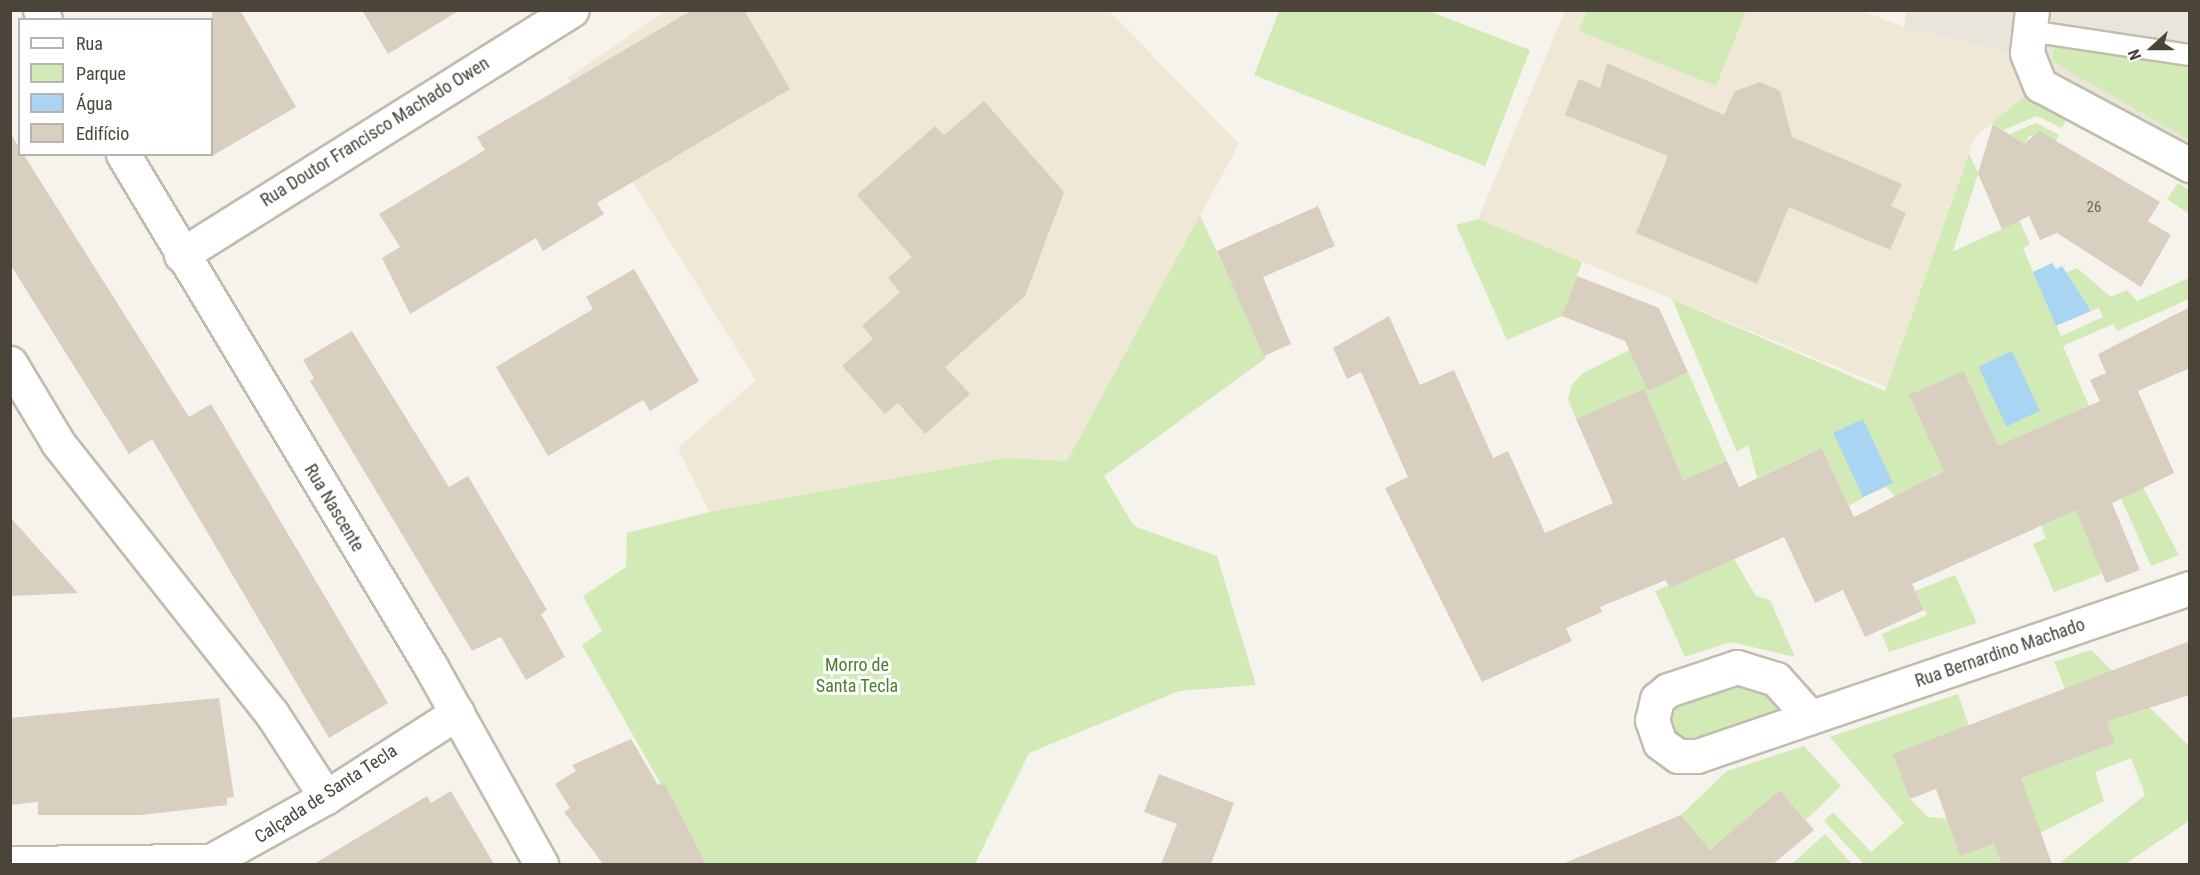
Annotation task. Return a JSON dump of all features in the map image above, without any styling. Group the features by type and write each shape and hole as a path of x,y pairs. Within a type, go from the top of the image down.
{"street":[{"name":"Rua Doutor Francisco Machado Owen","path":"181,255 571,10"},
{"path":"2031,21 2030,69 2040,85 2190,165"},
{"name":"Rua Nascente","path":"124,156 181,255 457,713 541,864"},
{"path":"10,363 58,443 272,714 326,797"},
{"name":"Rua Bernardino Machado","path":"1810,717 2190,588"},
{"name":"Calçada de Santa Tecla","path":"10,863 211,861 326,797 457,713"}],"lane":[{"path":"2031,21 2190,55"}],"shaded area":[{"path":"665,11 1109,11 1239,144 1067,461 1006,458 709,512 678,448 756,380 568,78"},
{"path":"1565,11 1863,11 1909,29 2008,53 2026,95 1974,138 1886,387 1478,219"},
{"path":"1906,11 2189,11 2189,187 2026,94 2008,53 1904,28"}],"green space":[{"path":"1587,10 1746,11 1716,86 1579,31"},
{"path":"1279,11 1429,11 1530,50 1485,166 1254,75"},
{"path":"2054,47 2189,67 2189,140 2052,61"},
{"path":"2026,95 2066,119 2062,128 2037,116 2003,130 1992,123"},
{"path":"2036,123 2059,135 2056,141 2030,135 2007,171 2006,136"},
{"path":"1969,153 1978,173 1998,172 2030,244 2023,248 2061,336 2103,317 2099,308 2091,311 2066,273 2077,268 2111,297 2127,290 2137,301 2189,278 2189,299 2117,331 2113,324 2063,346 2119,475 2143,487 2179,555 2151,566 2093,435 1998,446 1964,371 1910,395 1944,471 1932,476 1936,485 1896,497 1886,487 1892,484 1833,432 1864,497 1849,506 1822,448 1757,478 1748,445 1737,452 1672,299 1885,391","holes":["1978,174 2002,229 1953,251"]},
{"path":"2178,183 2189,190 2189,214 2167,199"},
{"name":"Morro de Santa Tecla","path":"1200,215 1266,358 1104,476 1134,526 1217,556 1256,685 1179,691 1029,753 975,864 706,864 582,645 602,631 583,596 626,567 627,533 709,512 1006,458 1067,461"},
{"path":"1478,219 1582,262 1562,316 1507,340 1456,225"},
{"path":"1629,350 1669,380 1688,372 1727,461 1683,480 1643,390 1576,419 1568,399 1572,385 1583,373"},
{"path":"2078,505 2102,574 2054,592 2033,544 2046,538 2039,521"},
{"path":"1734,559 1756,596 1770,600 1795,657 1731,642 1685,657 1655,591"},
{"path":"1955,575 1977,623 1889,652 1882,634 1927,615 1915,591"},
{"path":"2091,650 2189,746 2189,821 2125,864 2059,864 2145,795 2131,758 2095,772 2104,801 2040,833 2021,778 2115,743 2092,682 2066,691 2054,662"},
{"path":"1737,667 1810,717 1678,756 1657,699"},
{"path":"1958,694 1969,726 1894,755 1910,799 1928,817 1947,819 1960,856 1994,844 2001,864 1864,864 1824,821 1833,812 1871,852 1904,823 1830,737"},
{"path":"1804,746 1841,786 1806,820 1781,791 1710,850 1681,815 1727,771"},
{"path":"1825,834 1852,864 1792,864"}],"water":[{"path":"2052,263 2056,269 2062,266 2091,311 2056,326 2033,272"},
{"path":"2012,351 2040,411 2006,426 1978,367"},
{"path":"1863,419 1893,483 1863,497 1833,433"}],"building":[{"path":"212,10 240,10 296,107 213,155 213,18"},
{"path":"362,10 460,10 388,54"},
{"path":"692,10 744,10 790,89 597,203 604,214 543,251 536,238 410,314 382,258 400,247 379,214 485,150 477,137"},
{"path":"1607,63 1724,115 1735,91 1760,82 1780,91 1792,137 1902,184 1891,206 1906,213 1890,250 1789,207 1757,284 1636,233 1668,156 1565,115 1579,79 1600,88"},
{"path":"984,101 1064,192 1025,296 945,367 970,394 925,434 898,403 885,414 842,366 873,339 862,326 900,292 888,278 912,257 857,195 935,126 944,135"},
{"path":"1993,124 2024,144 2039,131 2160,202 2148,221 2171,235 2141,287 2057,233 2040,240 2029,216 2002,229 1978,173"},
{"path":"10,133 18,146 18,156 24,156 189,417 211,404 388,703 329,738 152,439 129,454 10,264"},
{"path":"1318,206 1335,246 1263,277 1291,344 1264,356 1217,251"},
{"path":"634,269 699,381 650,411 643,400 548,456 496,367 593,309 586,297"},
{"path":"1577,276 1659,308 1688,372 1648,391 1625,341 1562,316"},
{"path":"2190,307 2190,368 2138,391 2174,473 2112,503 2140,570 2106,583 2076,510 1912,584 1924,610 1865,637 1843,590 1815,603 1784,537 1669,588 1666,580 1600,607 1602,612 1566,628 1572,641 1482,682 1385,488 1408,477 1361,372 1347,379 1333,348 1389,316 1420,385 1454,370 1493,458 1508,451 1545,533 1613,503 1576,419 1644,389 1683,480 1727,461 1739,487 1822,448 1854,517 1944,471 1909,395 1964,371 1998,446 2100,401 2090,380 2106,373 2098,354"},
{"path":"352,331 449,487 468,476 547,610 541,614 565,657 526,680 501,637 472,651 310,381 314,378 303,360"},
{"path":"10,517 78,593 10,596"},
{"path":"2190,641 2190,695 2107,721 2115,743 2021,778 2052,864 2001,864 1994,844 1960,856 1936,789 1910,799 1893,754"},
{"path":"219,698 234,797 227,798 227,805 142,815 38,815 38,802 10,805 10,718"},
{"path":"631,739 658,785 664,783 706,864 603,864 564,812 570,808 555,784 576,771 572,765"},
{"path":"1159,774 1234,803 1211,864 1161,864 1177,824 1144,812"},
{"path":"1780,790 1814,830 1773,864 1562,864 1681,815 1710,850"},
{"path":"451,791 494,864 314,864 427,796 431,803"}]}
